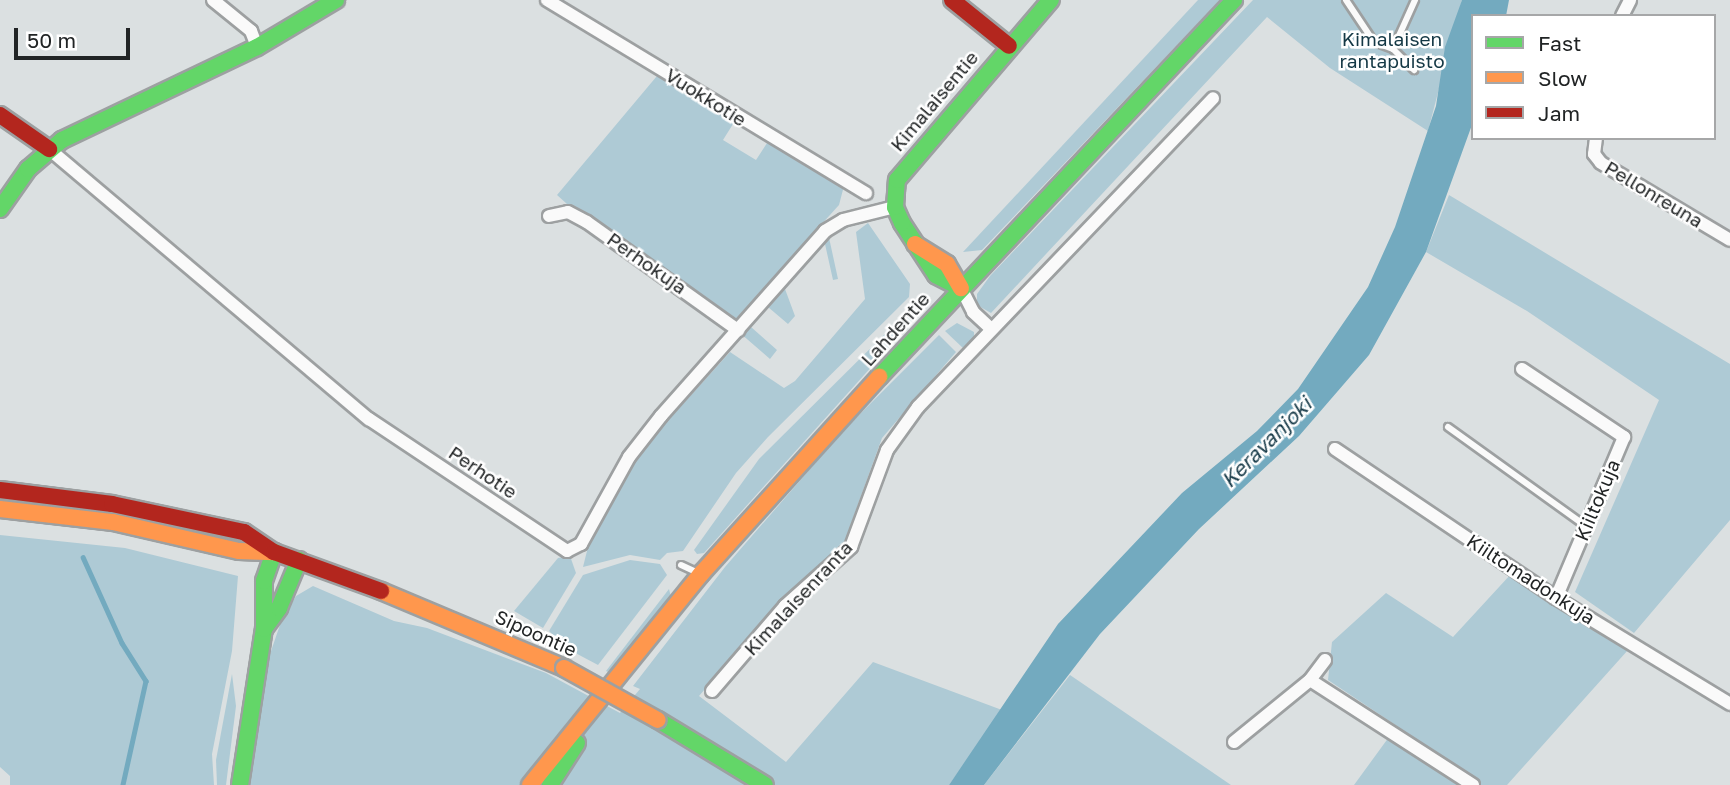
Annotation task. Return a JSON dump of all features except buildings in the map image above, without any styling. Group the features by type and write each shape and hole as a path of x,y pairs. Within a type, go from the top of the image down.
{"main road":[{"path":"0,209 28,169 49,149 257,47 336,0"},
{"path":"953,0 1009,46"},
{"name":"Kimalaisentie","path":"895,207 897,180 906,164 1051,0"},
{"name":"Lahdentie","path":"530,785 602,701 702,574 961,288 1234,0"},
{"name":"Perhotie","path":"0,114 49,149"},
{"path":"895,207 914,243 936,275 961,288"},
{"name":"Sipoontie","path":"0,490 191,519 244,533 274,552 537,648 564,668 761,782"},
{"name":"Sipoontie","path":"0,509 113,522 239,551 274,552"},
{"path":"240,785 264,629 264,581 274,552"},
{"path":"264,629 279,608 299,560"},
{"name":"Lahdentie","path":"550,785 602,701"}],"street":[{"path":"213,0 251,31 257,47"},
{"name":"Vuokkotie","path":"547,0 866,193"},
{"name":"Kimalaisenranta","path":"712,691 785,606 851,547 887,450 918,407 990,328 1213,99"},
{"name":"Pellonreuna","path":"1596,140 1594,154 1601,163 1730,240"},
{"name":"Perhotie","path":"49,149 369,419 568,551 581,544 629,457 825,231 843,220 895,207"},
{"name":"Perhokuja","path":"549,216 568,212 587,222 738,330"},
{"path":"961,288 973,312 990,328"},
{"name":"Kiiltokuja","path":"1522,369 1623,437 1556,598"},
{"name":"Kiiltomadonkuja","path":"1335,449 1556,598 1730,704"},
{"path":"1234,742 1310,680 1325,660"},
{"path":"1310,680 1473,785"}],"lane":[{"path":"1346,0 1374,42 1393,49 1414,70"},
{"path":"1393,49 1415,0"},
{"path":"1448,427 1586,526"},
{"path":"681,565 702,574"}],"green space":[{"path":"1198,0 1220,0 982,250 963,252"},
{"name":"Kimalaisen rantapuisto","path":"1253,0 1462,0 1428,131 1330,68 1267,17 991,313 977,305 977,294 990,276"},
{"path":"662,70 738,116 723,140 756,160 771,137 845,182 839,205 733,322 587,222 557,195"},
{"path":"1449,195 1730,364 1730,520 1634,633 1575,592 1659,400 1527,311 1426,252"},
{"path":"868,223 910,284 909,297 768,437 736,473 683,551 667,553 660,560 630,555 583,567 589,543 636,456 730,352 784,388 795,381 865,299 856,232"},
{"path":"828,233 838,279 833,280 825,244 785,289 795,316 788,324 768,307 751,327 777,350 770,359 740,333"},
{"path":"907,312 915,316 910,324 704,553 697,554 694,550 759,459"},
{"path":"957,323 974,332 974,343 964,349 945,331"},
{"path":"939,335 956,352 882,438 844,543 781,601 699,696 786,762 873,662 1002,710 949,785 247,785 270,654 282,619 296,596 313,586 394,621 427,628 546,673 620,713 640,689 633,686 725,567 844,430"},
{"path":"0,535 125,548 238,576 232,651 212,754 214,785 10,785 10,776 0,767"},
{"path":"570,556 576,573 543,628 514,611 558,558"},
{"path":"630,560 660,564 667,575 598,665 566,648 549,631 583,575"},
{"path":"1511,574 1628,650 1507,785 1354,785 1397,726 1328,680 1332,642 1386,593 1453,637"},
{"path":"669,589 671,597 610,673 606,671"},
{"path":"232,674 236,706 226,785 217,785 216,760"},
{"path":"1070,675 1231,785 984,785"}],"water":[{"name":"Keravanjoki","path":"1462,0 1509,0 1506,14 1471,14 1471,128 1426,252 1369,355 1299,436 1199,529 1100,634 984,785 949,785 1058,624 1182,493 1257,431 1298,389 1368,287 1395,227 1436,106 1445,47"}],"waterway":[{"path":"83,557 122,643 146,681 123,785"}],"traffic: fast":[{"path":"0,209 28,169 62,140 257,47 336,0"},
{"path":"961,288 936,275 902,223 895,207 897,180 1051,0"},
{"path":"879,377 1234,0"},
{"path":"240,785 264,629 264,581 274,552"},
{"path":"264,629 279,608 299,560"},
{"path":"658,720 765,785"},
{"path":"550,785 577,743"}],"traffic: slow":[{"path":"915,244 947,264 961,288"},
{"path":"530,785 701,574 879,377"},
{"path":"0,509 113,522 239,551 274,552"},
{"path":"381,591 564,668"},
{"path":"564,668 658,720"}],"traffic: jam":[{"path":"952,0 1009,46"},
{"path":"0,115 49,149"},
{"path":"0,490 112,504 244,532 274,552 381,591"}]}
